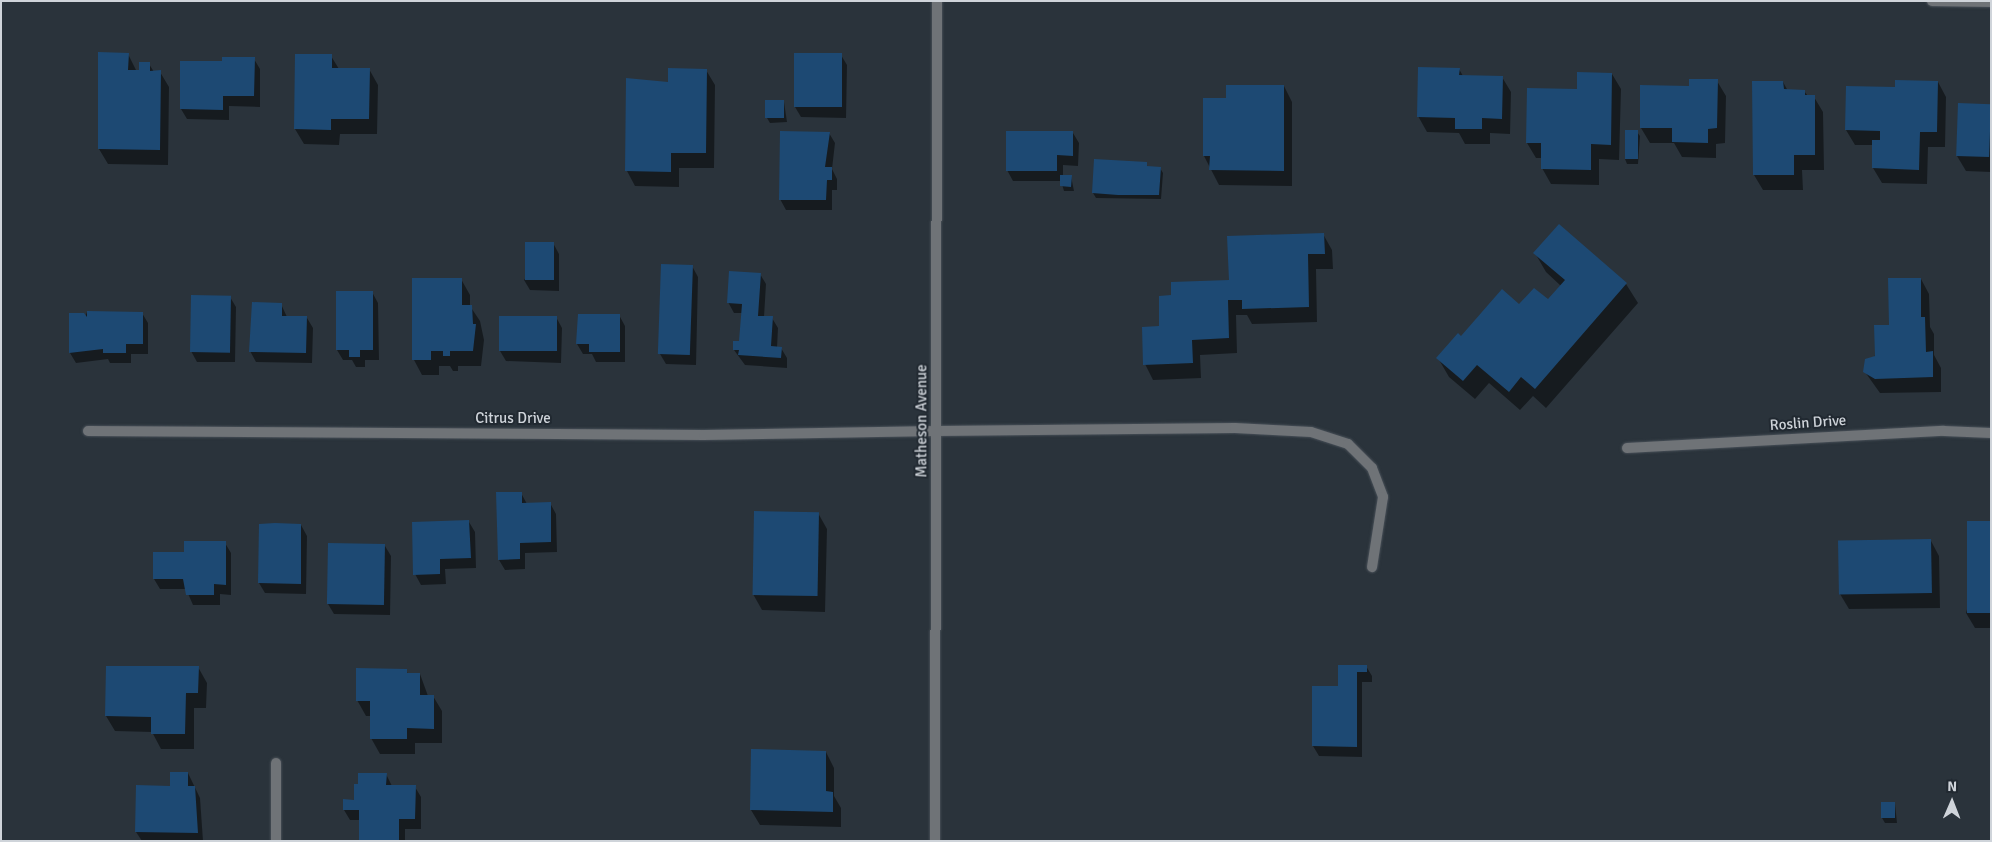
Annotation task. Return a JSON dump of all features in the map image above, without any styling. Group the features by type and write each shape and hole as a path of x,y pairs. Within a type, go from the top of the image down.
{"street":[{"name":"Matheson Avenue","path":"935,841 937,431 936,1"},
{"path":"1932,1 1991,2"},
{"name":"Citrus Drive","path":"88,431 704,435 1235,428 1311,432 1348,444 1372,468 1383,497 1372,567"},
{"name":"Roslin Drive","path":"1627,448 1880,434 1991,433"},
{"path":"276,763 276,841"}],"building":[{"path":"98,52 129,53 128,70 139,70 139,62 150,62 150,71 161,70 160,150 98,149"},
{"path":"794,53 842,53 842,107 794,107"},
{"path":"295,54 332,54 332,68 370,68 369,119 331,119 331,130 294,129"},
{"path":"222,57 255,57 254,96 223,96 223,110 180,109 180,61 222,61"},
{"path":"1418,67 1460,68 1459,75 1503,76 1502,119 1482,118 1482,129 1455,129 1455,118 1417,117"},
{"path":"668,68 707,69 706,153 671,153 671,172 625,171 626,78 668,82"},
{"path":"1577,72 1612,73 1611,145 1591,144 1591,170 1541,169 1541,143 1526,143 1527,88 1577,89"},
{"path":"1689,79 1718,79 1717,128 1708,129 1708,143 1672,142 1672,128 1640,128 1640,85 1689,86"},
{"path":"1895,80 1938,81 1937,132 1920,132 1919,170 1872,168 1872,140 1880,140 1880,131 1845,130 1846,86 1895,87"},
{"path":"1752,81 1783,81 1784,89 1805,90 1805,95 1815,95 1815,155 1794,155 1794,175 1753,175"},
{"path":"1226,85 1284,85 1284,171 1209,170 1210,156 1203,156 1203,98 1226,98"},
{"path":"765,100 784,100 784,118 765,118"},
{"path":"1958,103 1991,104 1989,157 1956,156"},
{"path":"1625,130 1638,130 1638,159 1625,159"},
{"path":"780,131 830,132 825,167 832,167 832,180 827,180 826,200 779,200"},
{"path":"1006,131 1073,131 1073,156 1057,155 1057,171 1006,171"},
{"path":"1094,159 1147,162 1147,166 1161,167 1159,195 1092,193"},
{"path":"1060,175 1072,175 1071,187 1060,186"},
{"path":"1559,224 1627,283 1535,389 1521,377 1509,392 1477,365 1463,381 1436,358 1458,333 1461,336 1502,289 1519,304 1534,288 1548,299 1565,280 1533,253"},
{"path":"1324,233 1325,254 1308,254 1309,307 1242,309 1242,300 1228,300 1229,338 1192,340 1193,363 1143,365 1142,327 1159,326 1159,296 1171,295 1171,282 1229,280 1227,236"},
{"path":"525,242 554,242 554,280 525,280"},
{"path":"661,264 693,265 690,355 658,354"},
{"path":"729,271 761,273 758,316 773,316 771,346 782,347 781,358 738,355 739,350 733,350 733,341 739,341 742,304 727,303"},
{"path":"412,278 462,278 462,305 472,305 473,324 476,324 473,351 450,351 450,356 443,356 443,351 431,351 431,360 412,360"},
{"path":"1888,278 1921,278 1921,317 1925,317 1926,352 1933,351 1933,377 1875,379 1863,372 1865,359 1875,356 1874,325 1889,325"},
{"path":"336,291 373,291 373,350 360,350 360,357 349,357 349,350 336,350"},
{"path":"191,295 231,296 230,353 190,352"},
{"path":"252,302 282,303 282,316 307,316 306,353 249,352"},
{"path":"87,311 143,312 143,344 126,344 126,353 103,353 103,349 69,353 69,313 84,313 87,317"},
{"path":"578,314 620,314 620,352 589,352 589,344 576,344"},
{"path":"499,316 557,316 557,351 499,351"},
{"path":"496,492 522,492 522,503 551,502 551,542 520,543 520,559 498,560"},
{"path":"754,511 819,512 818,596 753,595"},
{"path":"469,520 471,558 440,559 440,574 413,575 412,522"},
{"path":"1967,521 1991,521 1991,613 1967,613"},
{"path":"259,524 301,524 301,584 258,583"},
{"path":"1931,539 1932,593 1839,595 1838,541"},
{"path":"184,541 226,541 226,585 214,584 214,595 186,595 183,579 153,579 153,552 184,552"},
{"path":"328,543 385,544 384,605 327,604"},
{"path":"1338,665 1367,665 1367,672 1357,672 1357,747 1312,746 1312,686 1338,686"},
{"path":"106,666 199,666 198,693 186,693 185,734 151,734 151,717 105,716"},
{"path":"356,668 407,669 407,673 420,673 420,695 434,695 434,729 407,728 407,739 370,739 370,701 356,701"},
{"path":"751,749 826,751 826,791 833,792 833,812 750,810"},
{"path":"170,772 188,772 188,786 195,786 198,833 135,832 136,785 170,786"},
{"path":"358,773 387,773 386,785 416,785 415,819 399,819 399,841 359,841 359,810 343,810 343,799 354,800 354,784 358,784"},
{"path":"1881,802 1895,802 1895,818 1881,818"}]}
